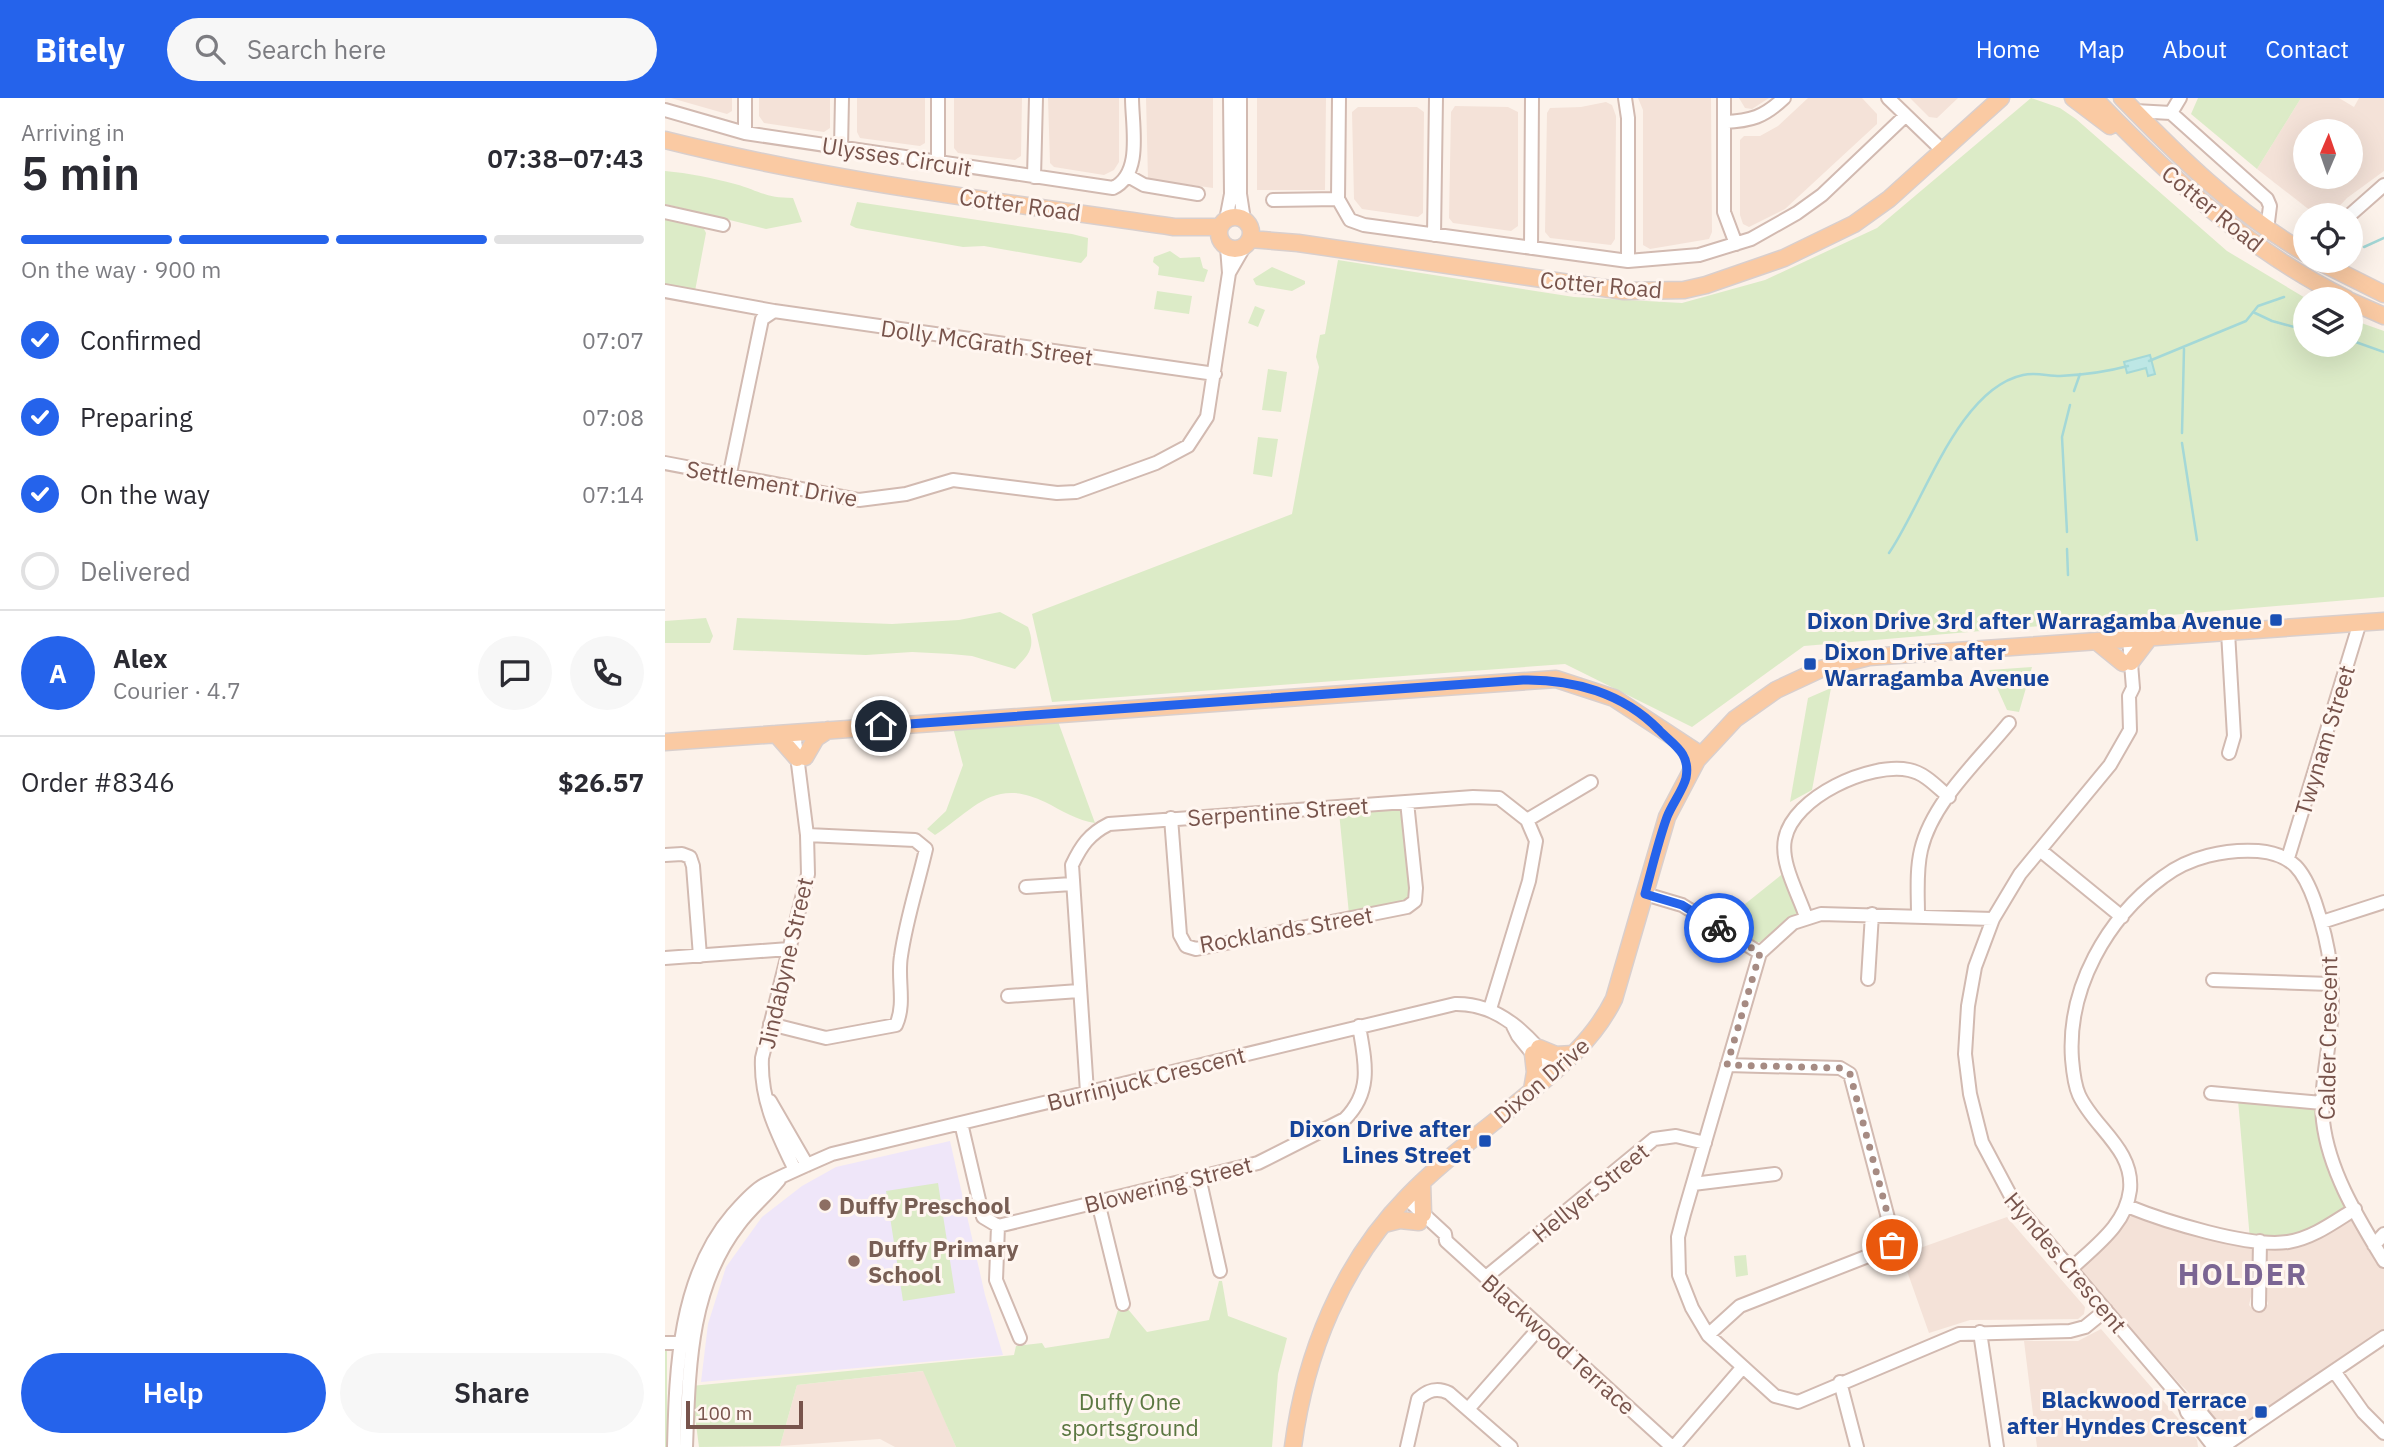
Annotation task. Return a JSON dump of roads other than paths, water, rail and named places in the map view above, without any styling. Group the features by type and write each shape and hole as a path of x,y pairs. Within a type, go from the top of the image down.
{"main road":[{"name":"Cotter Road","path":"1980,116 1995,98"},
{"name":"Cotter Road","path":"1247,233 1298,243 1624,291 1684,290 1750,271 1826,239 1889,199 2001,98"},
{"path":"2073,98 2118,131 2196,208 2223,230 2242,236"},
{"name":"Cotter Road","path":"2094,98 2178,183 2242,236 2327,287"},
{"name":"Cotter Road","path":"2122,98 2195,171 2267,230 2293,246"},
{"name":"Cotter Road","path":"665,140 734,158 866,182 1223,234"},
{"name":"Cotter Road","path":"665,149 782,174 866,182"},
{"path":"1235,217 1247,233 1235,249 1223,234 1235,217"},
{"path":"2341,273 2384,295"},
{"name":"Cotter Road","path":"2363,306 2384,316"},
{"name":"Dixon Drive","path":"1293,1447 1304,1385 1325,1324 1346,1280 1384,1224 1422,1182 1574,1054 1598,1027 1614,999 1667,817 1699,758 1735,719 1776,690 1840,663 1869,657 2384,621"},
{"path":"2096,641 2127,662 2150,637"},
{"path":"665,742 1556,680 1614,698 1699,758"},
{"path":"776,734 801,757 816,738 828,730"},
{"path":"1681,744 1713,742"},
{"path":"1681,744 1686,778"},
{"path":"1532,1090 1536,1051 1556,1055 1574,1054"},
{"path":"1384,1224 1421,1218 1422,1182"}],"street":[{"path":"745,98 745,133"},
{"path":"841,148 842,98"},
{"path":"938,98 938,162"},
{"path":"1034,177 1035,98"},
{"path":"1132,98 1133,166 1128,176 1144,185 1198,194"},
{"name":"Settlement Drive","path":"1229,273 1223,234 1231,194 1230,98"},
{"path":"1240,98 1240,194 1247,233"},
{"path":"1339,98 1338,199 1350,220 1363,225 1628,261 1699,255 1768,231 1814,201 1905,116"},
{"path":"1434,235 1436,98"},
{"path":"1531,248 1532,98"},
{"path":"1625,98 1628,118 1628,261"},
{"path":"1724,98 1724,212 1736,244"},
{"path":"1724,122 1751,121 1768,114 1784,98"},
{"path":"1888,98 1940,154"},
{"path":"2171,113 2180,98"},
{"name":"Ulysses Circuit","path":"665,110 745,133 1034,177 1112,188 1128,176"},
{"path":"2135,111 2171,113 2267,199 2270,206 2267,230"},
{"path":"2363,204 2384,185"},
{"path":"1273,200 1338,199"},
{"path":"665,212 723,225"},
{"name":"Settlement Drive","path":"665,463 729,478 859,500 906,494 953,480 1058,493 1076,492 1172,457 1188,446 1207,417 1229,273 1247,233"},
{"name":"Dolly McGrath Street","path":"665,291 773,311 1215,374"},
{"path":"729,478 762,319 767,312 773,311"},
{"name":"Twynam Street","path":"2288,858 2360,622"},
{"path":"2228,632 2234,736 2229,752"},
{"name":"Hyndes Crescent","path":"2125,639 2125,689 2129,696 2130,730 2111,765 2020,874 1993,919 1975,967 1968,1006 1965,1054 1970,1094 1982,1142 2001,1183 2015,1204 2184,1402 2187,1412 2221,1446"},
{"path":"1918,915 1919,867 1924,839 1949,797 2010,723"},
{"name":"Jindabyne Street","path":"799,732 806,780 803,792 808,874 762,1058 768,1113 801,1167"},
{"path":"1806,917 1785,854 1785,840 1796,818 1819,796 1841,782 1865,773 1900,769 1913,770 1949,797"},
{"path":"1490,1009 1529,881 1536,841 1527,820 1591,782"},
{"name":"Serpentine Street","path":"1087,1092 1072,865 1083,843 1096,830 1109,824 1171,818 1499,798 1527,820"},
{"name":"Rocklands Street","path":"1171,818 1180,935 1186,946 1196,949 1407,907 1415,901 1416,888 1407,802"},
{"path":"770,1024 826,1038 843,1037 895,1024 902,1011 898,982 901,955 926,849 915,840 807,835"},
{"path":"2041,850 2122,917"},
{"path":"2071,1269 2116,1225 2127,1206 2130,1181 2126,1161 2077,1092 2071,1045 2080,988 2094,958 2122,917 2155,883 2194,860 2241,851 2273,853 2288,858"},
{"path":"665,855 683,854 690,857 694,866 700,956"},
{"name":"Calder Crescent","path":"2288,858 2306,878 2332,958 2332,1008 2322,1103 2328,1148 2355,1209 2384,1261"},
{"path":"1026,887 1072,884"},
{"path":"1645,894 1682,905 1760,953"},
{"path":"2322,922 2384,902"},
{"path":"1868,979 1872,914"},
{"path":"1993,919 1872,914 1806,917 1779,933 1760,953 1678,1237 1679,1275 1692,1308 1708,1335 1775,1396 1798,1402 1943,1339 1980,1332 2070,1331 2085,1327 2106,1310"},
{"path":"665,958 789,949"},
{"path":"2213,980 2330,984"},
{"path":"1008,996 1079,991"},
{"name":"Burrinjuck Crescent","path":"674,1447 687,1343 715,1265 737,1226 779,1180 801,1167 832,1154 1455,1004 1490,1009 1513,1026 1553,1072"},
{"name":"Blowering Street","path":"998,1226 1258,1163 1345,1119 1357,1108 1367,1077 1359,1026"},
{"path":"1708,1335 1740,1306 1881,1251 1892,1245 1893,1237 1850,1074 1840,1068 1727,1065"},
{"path":"2211,1093 2233,1098 2322,1103"},
{"path":"961,1123 982,1217 998,1226 996,1280 1020,1338"},
{"name":"Hellyer Street","path":"1486,1277 1654,1139 1676,1136 1705,1143"},
{"path":"1693,1184 1775,1174"},
{"path":"1199,1177 1220,1271"},
{"name":"Blackwood Terrace","path":"1403,1201 1439,1240 1446,1241 1673,1447"},
{"path":"1098,1202 1123,1304"},
{"path":"2127,1206 2176,1223 2260,1241 2287,1242 2304,1237 2355,1209"},
{"path":"2375,1245 2384,1234"},
{"path":"2259,1305 2260,1241"},
{"path":"1469,1408 1540,1327"},
{"path":"1980,1332 1997,1447"},
{"path":"2221,1446 2384,1338"},
{"path":"665,1343 687,1343"},
{"name":"Burrinjuck Crescent","path":"686,1447 687,1343"},
{"path":"1673,1447 1742,1368"},
{"path":"2334,1371 2363,1412 2384,1433"},
{"path":"1840,1382 1857,1447"},
{"path":"1407,1447 1414,1406 1423,1393 1443,1390 1469,1408 1511,1447"}],"water":[{"path":"2150,355 2155,374 2148,376 2146,368 2127,373 2124,362"}],"waterway":[{"path":"2364,247 2384,238"},
{"path":"2149,361 2246,321 2258,306 2284,297"},
{"path":"2253,312 2293,327"},
{"path":"2363,345 2384,352"},
{"path":"2182,433 2184,349"},
{"path":"1889,553 1961,424 1980,402 2000,385 2028,374 2077,375 2128,366"},
{"path":"2074,391 2080,374"},
{"path":"2067,532 2062,437 2070,405"},
{"path":"2182,443 2197,540"},
{"path":"2067,549 2068,575"}],"place":[{"name":"Dixon Drive 3rd after Warragamba Avenue","path":"2276,620"},
{"name":"Dixon Drive after Warragamba Avenue","path":"1810,664"},
{"name":"Dixon Drive after Lines Street","path":"1485,1141"},
{"name":"Duffy Preschool","path":"825,1205"},
{"name":"Duffy Primary School","path":"854,1261"},
{"name":"Blackwood Terrace after Hyndes Crescent","path":"2261,1412"}],"district":[{"name":"HOLDER","path":"2243,1273"}],"park label":[{"name":"Duffy One sportsground","path":"1130,1414"}]}
